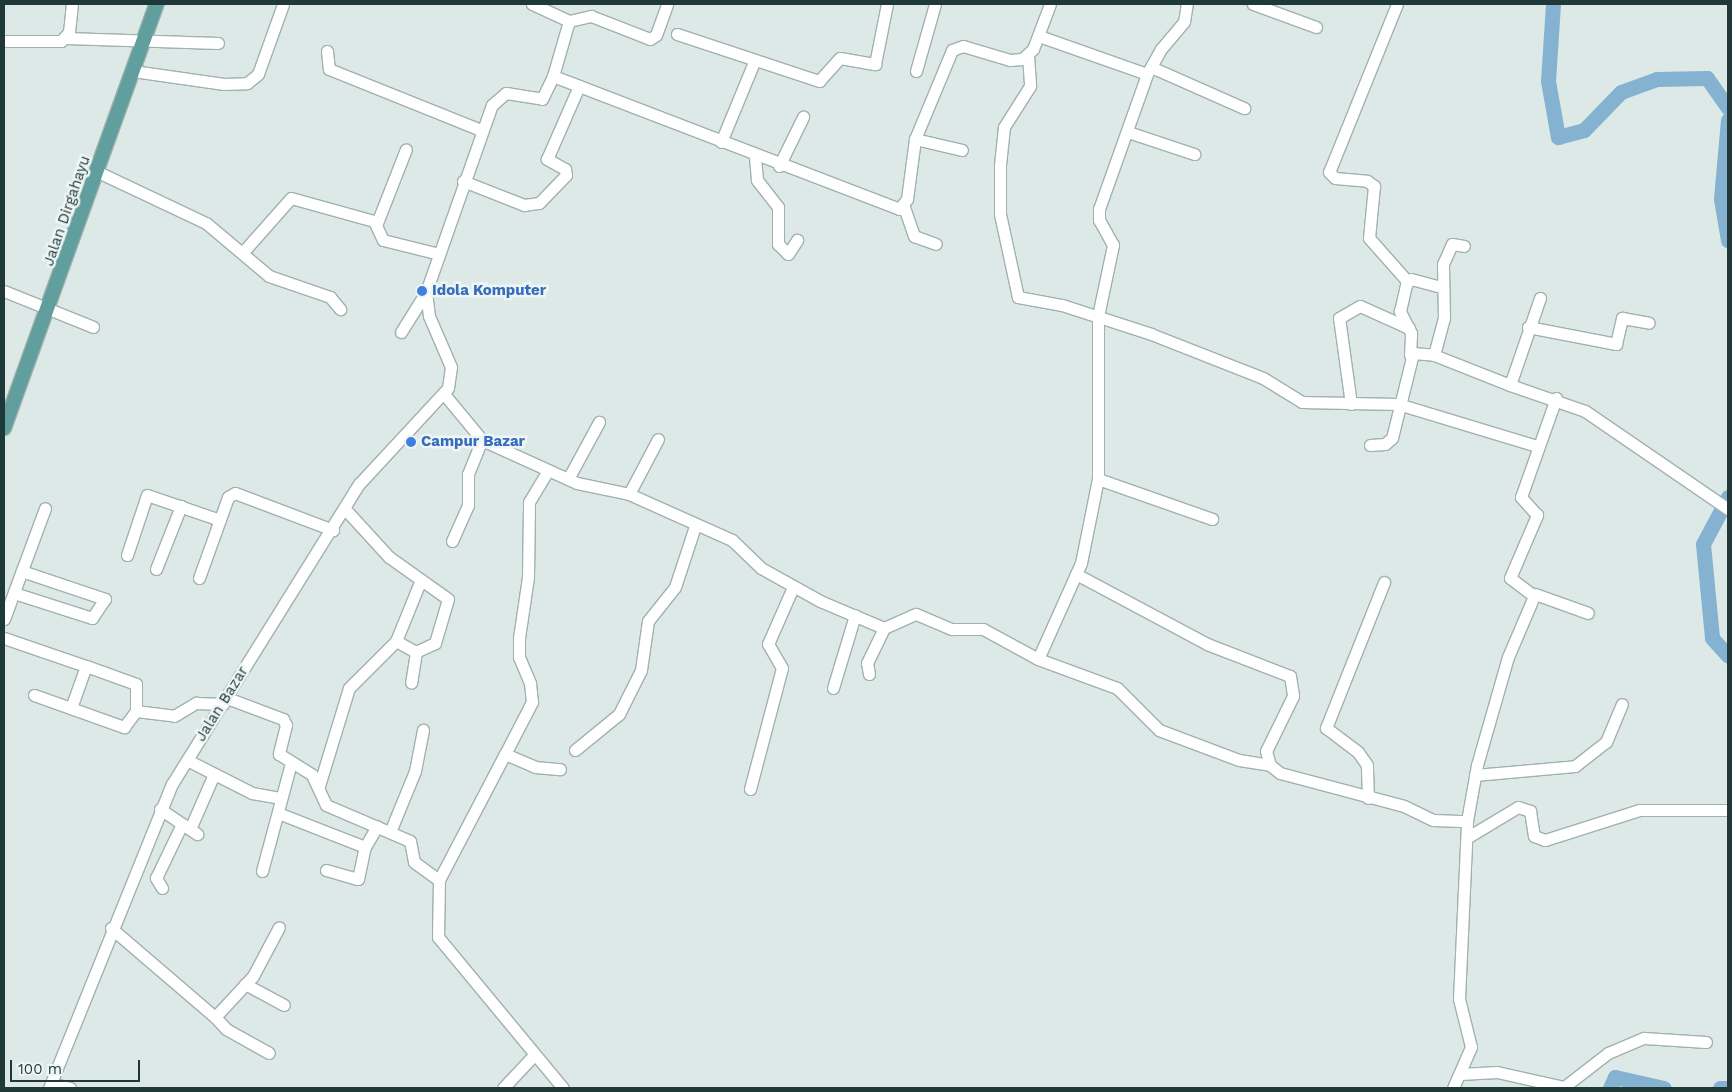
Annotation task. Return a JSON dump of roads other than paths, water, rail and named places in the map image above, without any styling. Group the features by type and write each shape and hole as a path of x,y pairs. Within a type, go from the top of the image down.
{"main road":[{"name":"Jalan Dirgahayu","path":"4,428 50,308 157,4"}],"street":[{"path":"66,38 72,4"},
{"path":"133,70 224,84 247,83 258,74 283,4"},
{"path":"538,5 569,21 591,16 650,39 656,35 667,4"},
{"path":"676,34 754,62 819,82 840,58 875,64 887,4"},
{"path":"916,71 935,4"},
{"path":"1050,4 1039,36 1028,55 1030,86 1002,137 1000,214 1012,288 1020,299 1098,316 1263,378 1302,402 1398,404 1537,446"},
{"path":"1038,659 1076,574 1098,479 1098,316 1113,245 1098,214 1149,71 1184,22 1187,4"},
{"path":"1253,4 1316,26"},
{"path":"1397,4 1329,172 1335,178 1374,186 1369,238 1407,281 1441,288"},
{"path":"401,332 426,292 481,130 500,95 542,99 553,76 569,21"},
{"path":"1039,36 1149,71 1244,108"},
{"path":"4,45 53,43 66,38 218,43"},
{"path":"936,244 914,236 904,207 915,139 956,47 1010,60 1028,55"},
{"path":"327,51 329,69 481,130"},
{"path":"721,142 754,62"},
{"path":"553,76 779,166 896,208 904,207"},
{"path":"463,181 524,205 539,203 566,175 565,169 547,160 579,86"},
{"path":"779,166 803,117"},
{"path":"1128,132 1194,154"},
{"path":"915,139 962,150"},
{"path":"406,149 377,223 383,240 439,254"},
{"path":"755,157 757,180 778,207 778,244 788,254 797,240"},
{"path":"98,172 206,223 243,252 269,276 330,297 340,309"},
{"path":"243,252 291,198 377,223"},
{"path":"1434,355 1444,318 1441,288 1450,246 1464,246"},
{"path":"1370,445 1389,442 1410,355 1409,328 1400,311 1407,281"},
{"path":"4,291 94,326"},
{"name":"Jalan Bazar","path":"50,1086 111,928 160,809 187,760 225,701 323,525 346,509 369,472 444,394 452,374 447,355 429,316 426,292"},
{"path":"1510,385 1528,327 1540,298"},
{"path":"1351,404 1338,318 1360,306 1409,328"},
{"path":"1528,327 1616,344 1622,318 1649,323"},
{"path":"1410,355 1423,351 1510,385 1556,398 1594,416 1728,509"},
{"path":"444,394 482,440 568,479 629,494 695,526 732,540 760,568 793,588 884,628"},
{"path":"1556,398 1537,446 1520,500 1537,515 1510,578 1535,594 1588,613"},
{"path":"568,479 599,422"},
{"path":"629,494 658,439"},
{"path":"452,541 468,505 468,474 482,440"},
{"path":"548,470 529,502 528,567 519,638 519,657 530,683 532,702 438,880 438,937 562,1088"},
{"path":"1098,479 1212,519"},
{"path":"199,578 228,497 235,493 323,525"},
{"path":"127,555 147,495 220,520"},
{"path":"156,569 181,506"},
{"path":"4,619 45,508"},
{"path":"346,509 390,557 448,602 434,645 416,652"},
{"path":"575,750 619,714 641,670 648,621 675,587 695,526"},
{"path":"14,593 92,618 105,599 22,571"},
{"path":"1076,574 1207,644 1290,676 1295,689 1269,742 1270,765"},
{"path":"319,786 349,688 396,641 420,582"},
{"path":"1368,798 1367,765 1358,752 1326,728 1384,582"},
{"path":"750,789 782,668 768,644 793,588"},
{"path":"1453,1088 1471,1047 1459,999 1468,837 1467,821 1474,775 1508,657 1535,594"},
{"path":"869,674 869,657 884,628 916,614 952,629 983,629 1038,659 1117,688 1159,730 1239,760 1270,765 1291,777 1404,806 1434,820 1467,821"},
{"path":"832,688 855,615"},
{"path":"4,638 136,684 136,711 124,727 117,728 71,708 34,695"},
{"path":"396,641 416,652"},
{"path":"411,684 416,652"},
{"path":"71,708 86,666"},
{"path":"136,711 174,716 196,703 225,701 282,719 286,725 278,751 291,763 312,775 319,786 326,805 410,841 414,862 438,880"},
{"path":"1474,775 1575,766 1606,742 1622,704"},
{"path":"390,832 415,771 423,730"},
{"path":"505,754 535,767 560,769"},
{"path":"187,760 252,793 280,798"},
{"path":"262,871 278,813 280,798 291,763"},
{"path":"162,888 156,878 190,829 214,774"},
{"path":"1468,837 1518,807 1530,811 1534,836 1545,840 1639,810 1728,810"},
{"path":"160,809 190,829"},
{"path":"278,813 365,847"},
{"path":"326,870 358,878 365,847 377,826"},
{"path":"216,1017 245,984 280,927"},
{"path":"111,928 216,1017 226,1029 269,1053"},
{"path":"245,984 284,1004"},
{"path":"1460,1074 1501,1072 1560,1088 1608,1053 1644,1038 1706,1042"},
{"path":"503,1088 534,1055"},
{"path":"50,1086 70,1088"}],"waterway":[{"path":"1553,4 1548,81 1558,137 1584,130 1621,92 1657,79 1707,78 1728,108"},
{"path":"1728,120 1721,199 1728,240"},
{"path":"1728,497 1703,544 1712,638 1728,656"},
{"path":"1610,1088 1615,1077 1664,1088"},
{"path":"1720,1088 1728,1088"}],"place":[{"name":"Idola Komputer","path":"422,291"},
{"name":"Campur Bazar","path":"411,442"}]}
